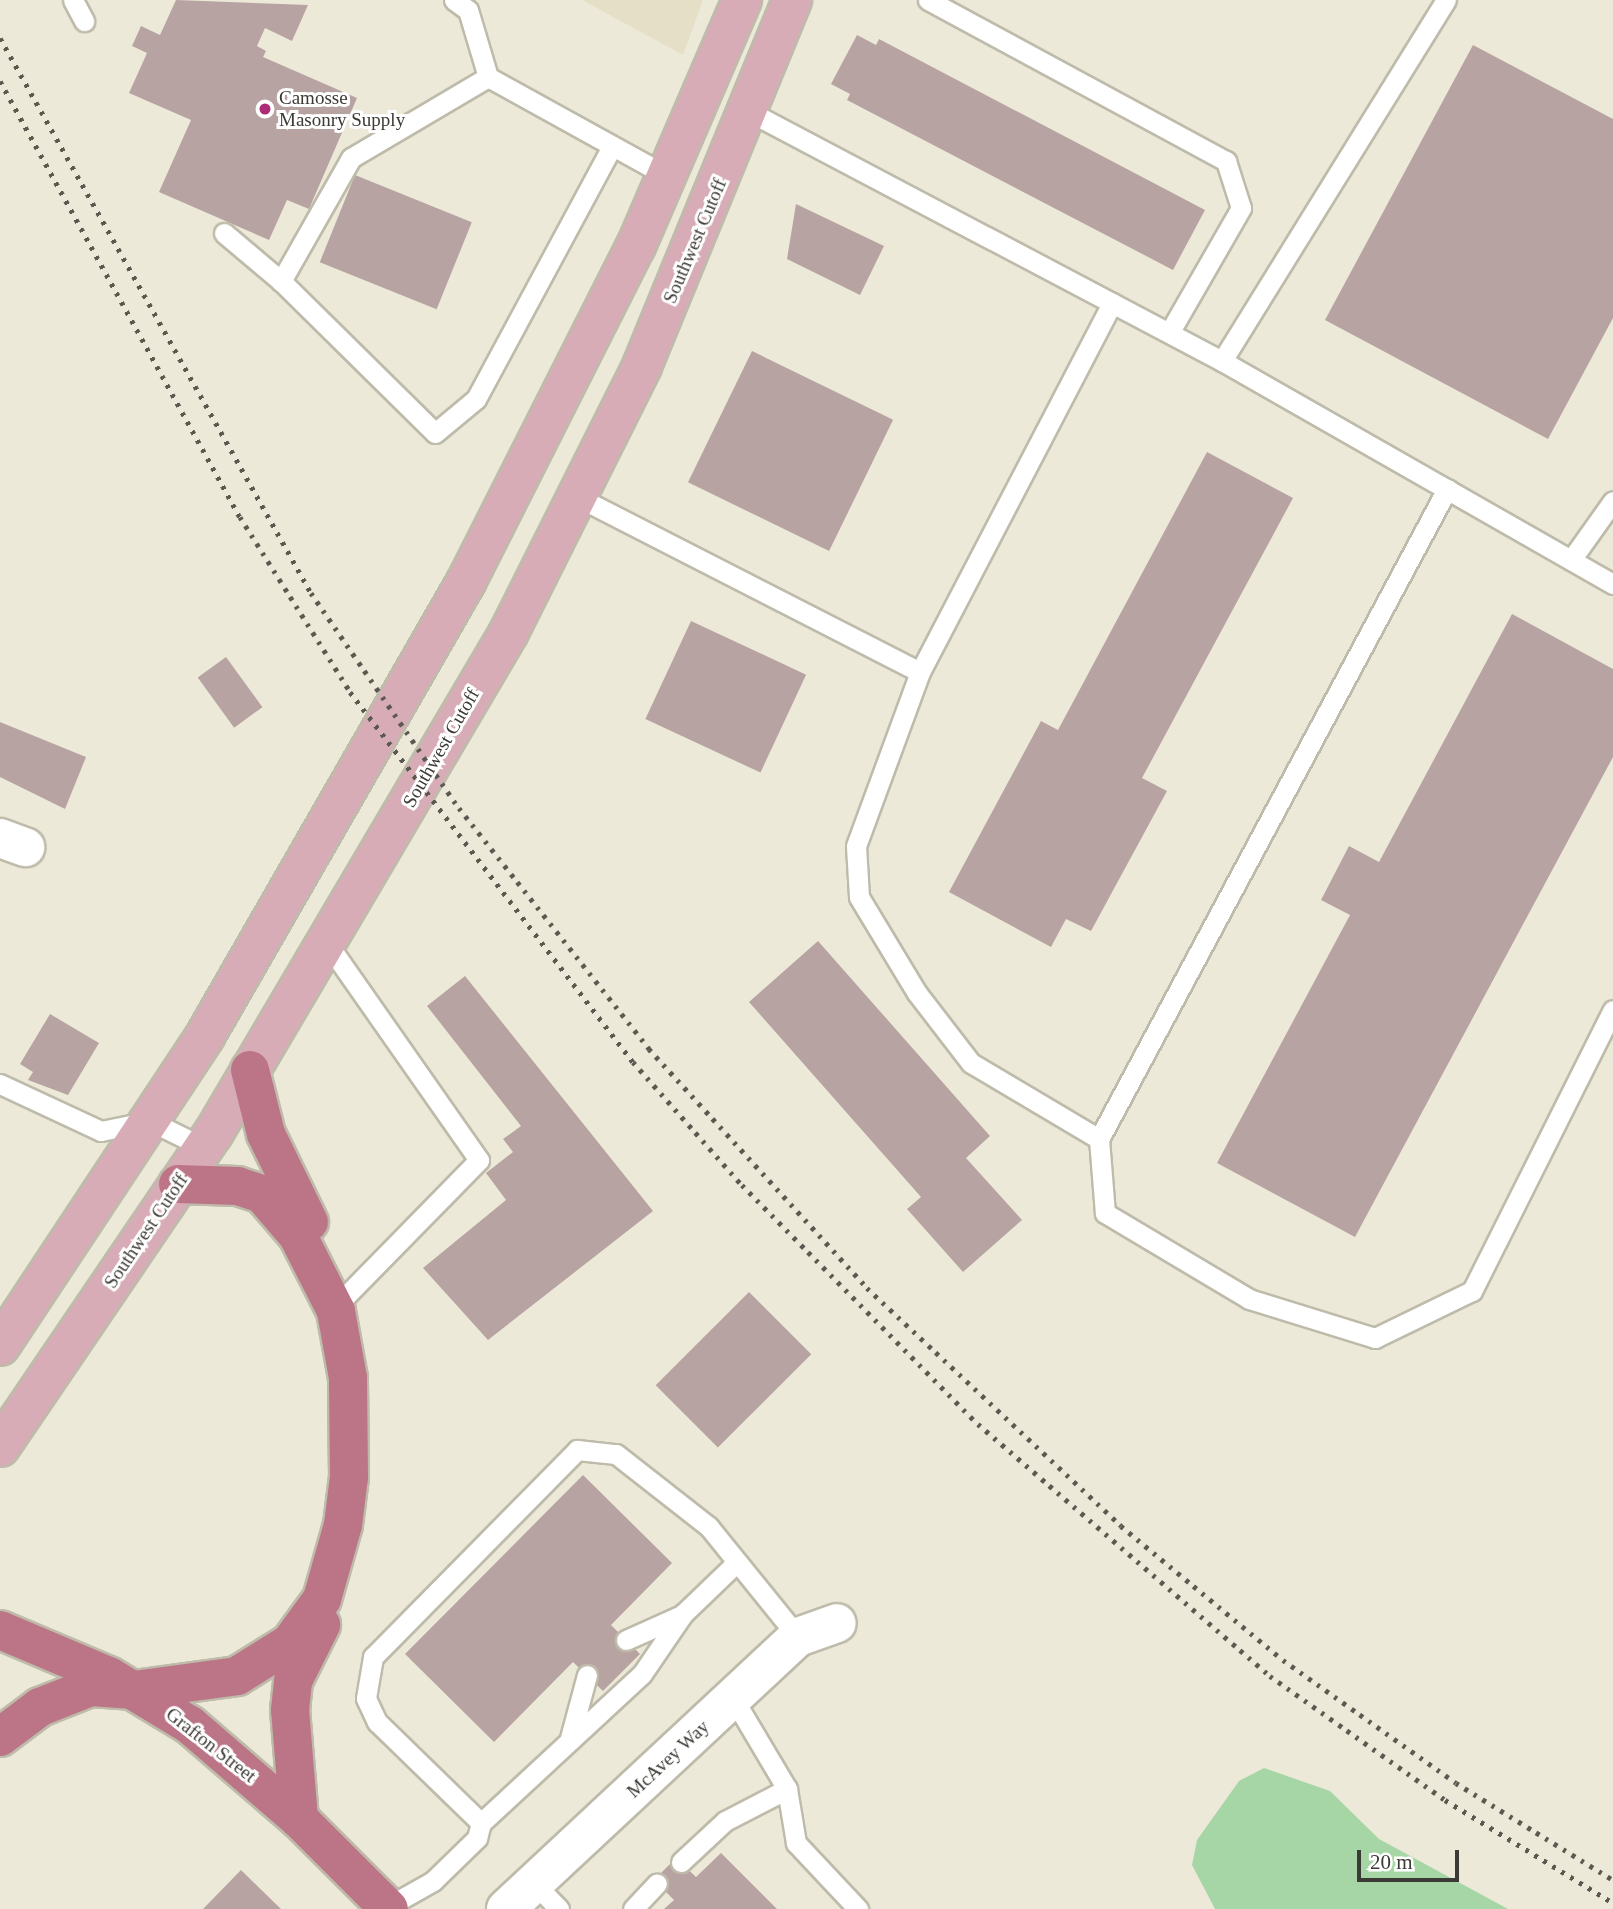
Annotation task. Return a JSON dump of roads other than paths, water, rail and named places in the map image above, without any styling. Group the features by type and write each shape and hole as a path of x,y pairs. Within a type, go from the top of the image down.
{"highway":[{"path":"250,1070 275,1158 365,1363 370,1462 348,1572 293,1681 299,1819"},
{"path":"0,1737 65,1696 91,1687 134,1690 237,1676 290,1643 322,1599 344,1525 350,1438 340,1302 298,1236 262,1194 238,1186 178,1184"},
{"name":"Grafton Street","path":"0,1630 134,1690 190,1725 299,1819 388,1908"}],"main road":[{"path":"0,1346 150,1121 466,582 667,176 742,0"},
{"name":"Southwest Cutoff","path":"0,1447 204,1147 509,632 642,366 792,0"}],"street":[{"name":"McAvey Way","path":"506,1909 547,1896 733,1698 798,1637 837,1623"}],"lane":[{"path":"73,0 84,21"},
{"path":"454,0 468,10 488,78 611,148 667,176"},
{"path":"928,0 1226,161 1241,208 1169,333"},
{"path":"1222,361 1446,0"},
{"path":"281,281 351,158 488,78"},
{"path":"748,111 1222,361 1613,584"},
{"path":"224,233 281,281 435,433 476,399 611,148"},
{"path":"1098,1139 971,1063 917,993 859,897 859,834 920,671 1112,303"},
{"path":"1447,489 1098,1139 1105,1213 1250,1299 1374,1338 1472,1291 1613,1010"},
{"path":"576,496 920,671"},
{"path":"1571,560 1613,501"},
{"path":"327,943 479,1160 340,1302"},
{"path":"0,1084 102,1131 150,1121 204,1147"},
{"path":"481,1824 412,1762 377,1722 366,1698 373,1657 437,1589 584,1450 616,1454 709,1527 798,1637"},
{"path":"388,1908 433,1881 477,1839 481,1824 570,1738 642,1674 683,1614 737,1562"},
{"path":"626,1640 683,1614"},
{"path":"570,1738 587,1675"},
{"path":"733,1698 787,1789 796,1843 858,1909"},
{"path":"681,1862 725,1821 787,1789"},
{"path":"633,1909 657,1883"}],"railway":[{"path":"0,38 311,593 459,808 649,1049 867,1288 1121,1526 1283,1660 1456,1783 1613,1880"},
{"path":"0,81 240,517 350,692 633,1062 742,1185 978,1424 1270,1676 1445,1800 1613,1903"}],"place":[{"name":"Camosse Masonry Supply","path":"265,109"}]}
